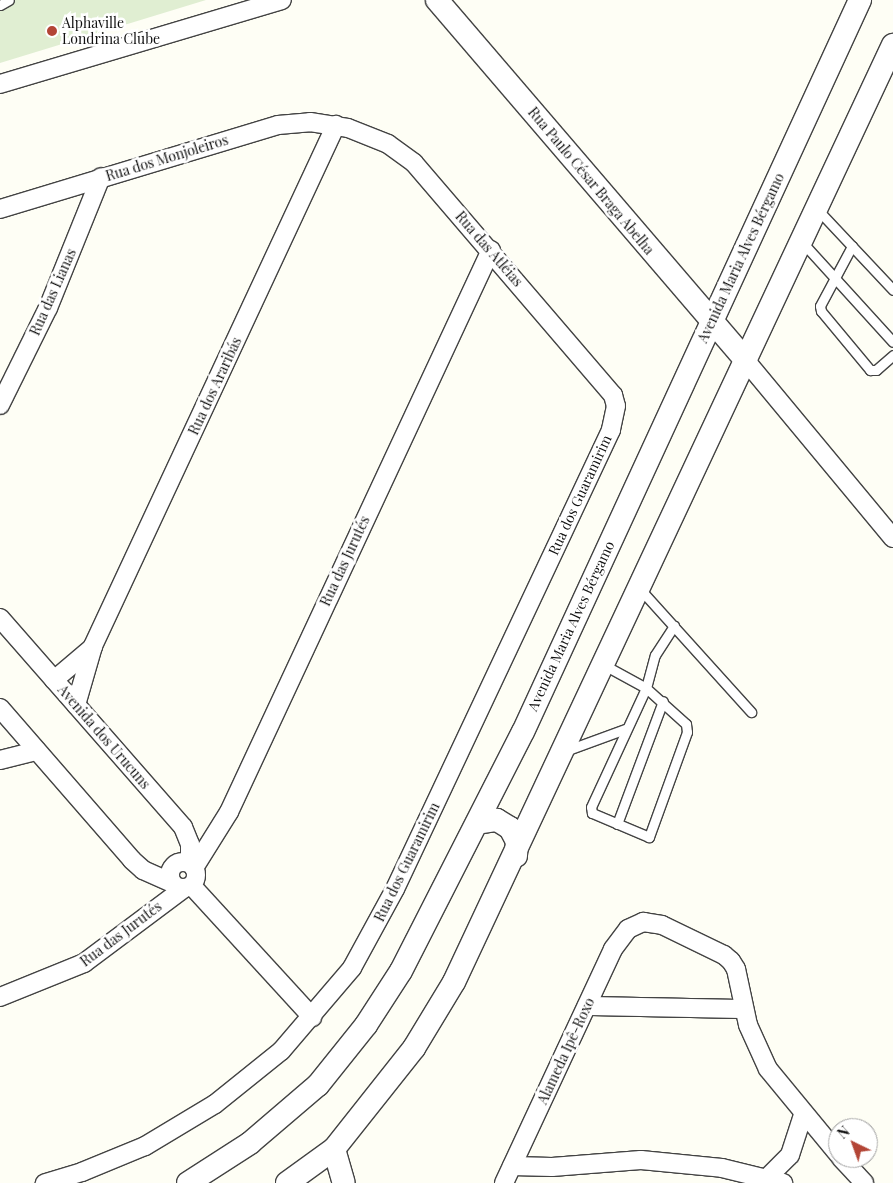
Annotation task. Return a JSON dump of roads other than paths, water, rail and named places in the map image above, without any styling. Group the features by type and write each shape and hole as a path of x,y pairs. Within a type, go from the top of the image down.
{"street":[{"path":"0,84 282,0"},
{"name":"Rua Paulo César Braga Abelha","path":"436,0 746,362"},
{"name":"Avenida Maria Alves Bérgamo","path":"188,1183 274,1124 318,1085 343,1056 401,971 523,732 860,0"},
{"path":"287,1183 334,1149 414,1048 454,982 515,857 562,752 746,362 893,44"},
{"name":"Rua dos Monjoleiros","path":"0,209 278,125 304,122 336,125"},
{"name":"Rua das Atléias","path":"336,125 371,136 408,157 613,395 616,406"},
{"name":"Rua dos Araribás","path":"76,705 93,646 336,125"},
{"name":"Rua das Lianas","path":"0,405 48,308 101,177"},
{"name":"Rua das Jurutés","path":"192,865 229,812 490,250"},
{"path":"746,362 893,538"},
{"name":"Rua dos Guaramirim","path":"45,1183 122,1156 184,1124 263,1067 312,1017 352,968 391,897 611,430 616,406"},
{"name":"Avenida dos Urucuns","path":"0,618 183,827 190,844 192,865"},
{"name":"Rua dos Araribás","path":"54,680 93,646"},
{"path":"0,708 132,860 143,870 182,886"},
{"path":"0,759 19,730"},
{"path":"0,759 37,751"},
{"path":"477,823 497,820 510,828 517,841 515,857"},
{"path":"182,886 196,878 192,865 181,862 173,866 170,874 312,1017"},
{"name":"Rua das Jurutés","path":"0,997 84,963 182,886"},
{"name":"Alameda Ipê-Roxo","path":"504,1183 617,941 635,924 643,922 662,925 724,954 736,969 744,1009"},
{"path":"587,1006 744,1009 753,1040 768,1069 802,1115 828,1143"},
{"path":"512,1166 552,1167 641,1160 722,1168 775,1180 790,1155 802,1115"},
{"path":"334,1149 344,1183"},
{"path":"850,1168 864,1183"}],"lane":[{"path":"0,4 9,0"},
{"path":"817,209 893,290"},
{"path":"802,242 893,342"},
{"path":"852,246 834,278 821,311 870,370 876,370 893,355"},
{"path":"639,588 751,712"},
{"path":"604,665 646,688 663,701 679,715 687,732 652,835 649,837 592,812 591,807 625,728 646,688 655,655 674,626"},
{"path":"618,824 663,701"},
{"path":"562,752 625,728"}],"place":[{"name":"Alphaville Londrina Clube","path":"52,31"}]}
